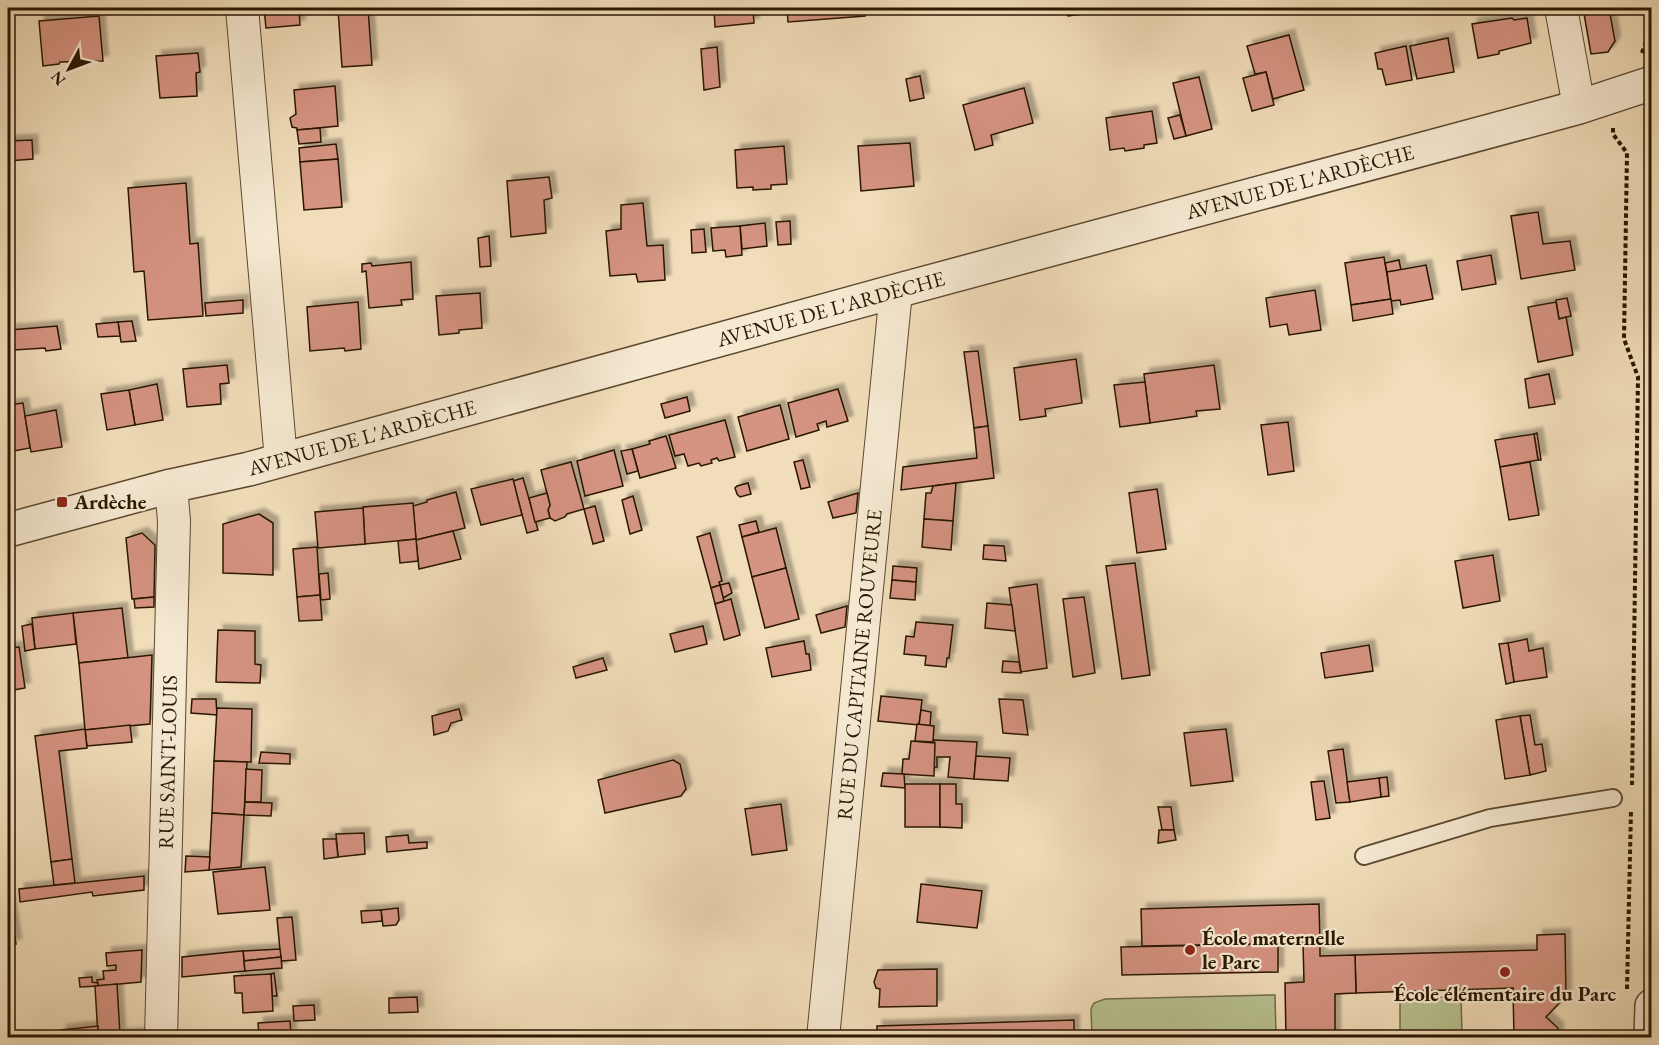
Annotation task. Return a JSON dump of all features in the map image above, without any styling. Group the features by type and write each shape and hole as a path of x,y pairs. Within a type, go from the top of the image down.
{"street":[{"path":"242,8 281,460"},
{"path":"1561,8 1580,107"},
{"name":"AVENUE DE L'ARDÈCHE","path":"8,530 171,486 249,469 896,291 1580,107 1652,83"},
{"name":"RUE DU CAPITAINE ROUVEURE","path":"823,1038 896,291"},
{"name":"RUE SAINT-LOUIS","path":"161,1038 174,521 171,486"},
{"path":"1639,998 1651,1038"}],"lane":[{"path":"1364,856 1490,818 1612,798"}],"path":[{"path":"1632,790 1638,377 1624,339 1627,153 1613,134 1616,95 1626,71 1644,50 1648,30 1652,25"},
{"path":"1631,802 1639,998"}],"green space":[{"path":"1275,995 1276,1037 1092,1037 1091,1009 1094,1003 1105,999"},
{"path":"1461,997 1462,1033 1400,1035 1400,998"}],"building":[{"path":"264,8 299,8 300,25 266,28"},
{"path":"368,8 372,65 342,67 338,9"},
{"path":"714,8 753,8 754,23 715,27"},
{"path":"787,8 864,8 865,16 788,22"},
{"path":"1066,8 1081,8 1082,14 1068,16"},
{"path":"1583,8 1609,8 1615,41 1608,52 1591,54"},
{"path":"99,16 103,61 60,62 43,66 39,21"},
{"path":"1512,18 1514,20 1527,18 1531,43 1499,51 1499,54 1478,58 1472,24"},
{"path":"1289,35 1304,90 1273,99 1266,72 1255,74 1247,46"},
{"path":"1448,38 1454,72 1417,79 1410,46"},
{"path":"1406,46 1412,80 1386,85 1382,69 1378,69 1375,53"},
{"path":"717,47 720,87 704,90 701,49"},
{"path":"198,53 200,72 196,73 197,96 160,98 156,56"},
{"path":"1266,72 1274,105 1252,111 1243,78"},
{"path":"920,76 924,98 910,101 906,79"},
{"path":"1199,77 1212,129 1186,136 1173,83"},
{"path":"335,86 338,126 297,130 292,127 290,118 296,114 294,90"},
{"path":"1024,88 1033,123 991,135 993,145 975,150 963,105"},
{"path":"1152,111 1157,143 1125,151 1124,148 1110,150 1106,118"},
{"path":"1180,115 1186,136 1174,139 1168,118"},
{"path":"320,128 321,142 299,144 297,130"},
{"path":"32,140 33,159 8,161 8,141"},
{"path":"910,143 914,186 861,191 858,146"},
{"path":"336,144 338,159 300,162 299,148"},
{"path":"784,146 787,184 771,185 771,189 737,188 735,150"},
{"path":"338,159 342,207 304,210 300,162"},
{"path":"549,177 552,198 544,200 546,233 511,237 507,181"},
{"path":"186,183 190,244 198,243 203,316 148,320 144,271 134,272 128,188"},
{"path":"643,203 647,246 663,245 665,280 638,282 636,274 610,276 606,231 621,229 621,205"},
{"path":"1538,212 1543,244 1570,241 1575,270 1521,279 1511,216"},
{"path":"790,221 791,244 778,245 776,222"},
{"path":"765,223 767,246 742,249 740,226"},
{"path":"740,226 742,255 726,257 725,250 713,251 711,228"},
{"path":"704,229 706,252 692,253 691,230"},
{"path":"489,236 491,266 480,267 478,238"},
{"path":"1491,255 1496,284 1462,290 1457,261"},
{"path":"1384,257 1391,299 1351,305 1345,263"},
{"path":"1399,260 1401,270 1387,272 1385,263"},
{"path":"411,262 413,299 401,300 402,305 369,308 366,271 362,272 362,264 371,263 372,266"},
{"path":"1426,265 1433,299 1401,305 1400,300 1391,301 1387,272"},
{"path":"1315,290 1321,330 1289,335 1287,324 1270,327 1266,298"},
{"path":"480,293 482,328 439,335 436,296"},
{"path":"1567,298 1571,316 1559,319 1556,300"},
{"path":"1391,299 1393,314 1353,321 1351,305"},
{"path":"243,300 243,313 206,316 205,303"},
{"path":"358,302 361,349 310,351 307,307"},
{"path":"1556,302 1559,319 1566,317 1573,355 1538,362 1528,307"},
{"path":"132,321 136,341 121,342 118,322"},
{"path":"118,322 120,336 98,337 96,324"},
{"path":"57,326 61,349 14,350 10,330"},
{"path":"978,351 988,426 974,428 964,352"},
{"path":"1076,359 1082,403 1045,409 1046,416 1020,420 1014,368"},
{"path":"227,365 229,383 220,384 221,404 187,407 183,369"},
{"path":"1214,365 1220,409 1196,411 1197,416 1150,423 1144,374"},
{"path":"1549,374 1555,404 1529,408 1525,379"},
{"path":"1145,382 1150,423 1120,427 1114,385"},
{"path":"157,384 163,420 135,425 129,390"},
{"path":"838,389 848,421 827,427 826,421 817,424 819,430 796,437 788,403"},
{"path":"129,390 135,425 107,430 101,394"},
{"path":"687,397 690,411 665,418 661,404"},
{"path":"23,403 30,448 8,452 8,405"},
{"path":"780,405 789,439 747,451 738,417"},
{"path":"56,410 62,447 31,452 25,416"},
{"path":"725,420 735,457 719,461 717,458 711,460 712,463 701,466 699,463 688,466 684,454 675,456 669,435"},
{"path":"1288,422 1294,471 1268,475 1261,425"},
{"path":"988,426 994,478 901,490 903,467 977,458 974,428"},
{"path":"1537,433 1541,460 1538,460 1534,434"},
{"path":"1534,434 1538,460 1500,467 1495,440"},
{"path":"666,436 676,468 640,478 632,449"},
{"path":"632,449 638,471 627,474 621,451"},
{"path":"614,450 623,486 585,496 577,461"},
{"path":"803,460 810,487 801,489 794,462"},
{"path":"571,462 584,509 567,514 555,521 550,518 548,510 550,505 541,470"},
{"path":"1530,462 1539,515 1509,520 1500,467"},
{"path":"523,478 538,530 527,533 513,481"},
{"path":"513,479 522,515 481,525 471,489"},
{"path":"748,483 751,494 740,497 735,488"},
{"path":"956,483 953,521 924,519 926,493 931,493 933,486"},
{"path":"1157,489 1166,549 1137,553 1129,493"},
{"path":"456,492 465,528 416,540 413,506"},
{"path":"547,493 550,518 535,522 529,498"},
{"path":"858,493 856,513 833,518 828,502"},
{"path":"633,496 642,530 630,534 622,500"},
{"path":"413,503 416,539 365,544 363,507"},
{"path":"595,506 604,541 593,544 584,509"},
{"path":"363,508 365,544 318,548 315,512"},
{"path":"259,514 273,523 273,575 223,573 223,524"},
{"path":"924,519 953,521 951,550 922,547"},
{"path":"756,521 759,532 742,537 739,525"},
{"path":"776,528 786,568 752,577 742,537"},
{"path":"453,531 461,559 419,569 416,540"},
{"path":"142,533 155,545 154,597 132,599 126,538"},
{"path":"710,533 722,581 719,582 720,585 711,588 697,537"},
{"path":"416,539 418,561 400,563 398,541"},
{"path":"984,545 1004,546 1006,561 983,559"},
{"path":"317,547 320,595 297,597 293,549"},
{"path":"1493,555 1500,601 1463,608 1455,561"},
{"path":"1135,563 1150,675 1122,679 1106,566"},
{"path":"893,566 917,568 916,582 892,580"},
{"path":"786,568 799,619 765,628 752,577"},
{"path":"328,573 330,599 321,600 319,574"},
{"path":"892,580 916,582 915,600 890,598"},
{"path":"729,583 732,593 723,598 720,585"},
{"path":"1037,584 1047,668 1021,672 1009,588"},
{"path":"720,585 724,601 715,604 711,588"},
{"path":"320,595 322,620 299,621 297,597"},
{"path":"154,597 154,607 135,608 134,599"},
{"path":"1084,597 1095,673 1073,677 1063,599"},
{"path":"731,599 740,635 724,640 715,604"},
{"path":"987,603 1012,605 1015,631 985,628"},
{"path":"847,606 845,627 821,633 816,615"},
{"path":"122,608 128,658 79,663 73,613"},
{"path":"73,613 76,644 35,649 32,618"},
{"path":"916,622 953,625 946,667 925,665 926,656 904,654 906,636 914,637"},
{"path":"32,624 35,649 25,651 22,626"},
{"path":"703,626 707,644 675,652 670,634"},
{"path":"218,630 255,631 255,664 261,665 260,683 216,682"},
{"path":"1527,639 1529,651 1543,648 1547,677 1514,682 1508,643"},
{"path":"804,641 806,654 809,654 811,670 772,677 766,648"},
{"path":"1508,643 1514,682 1506,684 1499,644"},
{"path":"1369,645 1373,671 1325,678 1321,653"},
{"path":"19,647 25,688 8,691 8,648"},
{"path":"152,655 150,724 85,730 79,663"},
{"path":"603,658 607,670 576,678 573,667"},
{"path":"1003,661 1019,662 1021,673 1002,672"},
{"path":"881,696 922,700 919,725 878,721"},
{"path":"192,699 216,699 217,715 191,713"},
{"path":"999,699 1023,700 1028,735 1003,733"},
{"path":"217,708 252,709 251,762 214,761"},
{"path":"459,709 462,720 451,723 448,731 434,735 432,716"},
{"path":"921,710 931,712 930,726 919,725"},
{"path":"1530,715 1535,745 1542,744 1546,771 1530,775 1520,716"},
{"path":"1520,716 1530,775 1505,779 1496,720"},
{"path":"917,724 934,726 933,742 915,741"},
{"path":"130,725 132,742 87,746 85,730"},
{"path":"85,729 87,748 59,751 72,859 51,862 35,736"},
{"path":"1226,729 1233,781 1191,786 1184,733"},
{"path":"934,740 977,742 974,779 948,777 950,757 937,757 937,767 934,767"},
{"path":"911,741 935,743 934,776 902,774 903,759 909,759"},
{"path":"1343,749 1350,802 1336,803 1328,751"},
{"path":"261,752 290,754 290,764 259,763"},
{"path":"976,756 1010,758 1008,781 974,779"},
{"path":"673,760 680,764 686,789 681,796 605,813 598,780"},
{"path":"214,761 247,762 244,815 212,813"},
{"path":"246,769 262,770 261,802 245,802"},
{"path":"883,773 904,774 905,788 881,786"},
{"path":"1387,777 1389,796 1381,797 1379,778"},
{"path":"1379,778 1381,797 1350,802 1347,782"},
{"path":"1324,781 1330,818 1316,820 1311,782"},
{"path":"905,784 940,784 940,827 905,827"},
{"path":"940,784 956,784 956,804 962,804 962,828 940,827"},
{"path":"245,802 272,803 271,816 244,815"},
{"path":"781,804 787,850 752,855 745,809"},
{"path":"1158,807 1171,807 1174,830 1162,830"},
{"path":"212,813 244,815 241,867 209,870"},
{"path":"1159,830 1174,830 1176,840 1158,843"},
{"path":"364,833 365,854 338,857 336,834"},
{"path":"408,835 409,843 427,842 427,848 387,852 386,837"},
{"path":"323,839 336,839 338,857 324,859"},
{"path":"186,856 210,857 209,870 185,872"},
{"path":"72,859 75,883 54,885 51,862"},
{"path":"265,867 270,910 218,914 213,872"},
{"path":"144,876 144,890 93,896 92,892 20,902 19,889"},
{"path":"921,884 982,891 977,928 917,922"},
{"path":"8,890 16,944 8,945"},
{"path":"1319,904 1320,943 1142,946 1141,909"},
{"path":"398,908 399,920 396,925 383,926 381,910"},
{"path":"381,910 382,921 362,923 361,911"},
{"path":"292,917 296,960 281,961 277,918"},
{"path":"1565,934 1566,996 1546,1017 1558,1028 1558,1038 1514,1038 1513,988 1356,993 1355,955 1537,950 1537,935"},
{"path":"1303,943 1320,943 1320,956 1355,955 1356,993 1335,994 1335,1038 1286,1038 1285,983 1304,982"},
{"path":"1278,944 1278,972 1122,975 1121,947"},
{"path":"280,949 281,957 244,961 243,951"},
{"path":"142,950 141,982 98,986 97,980 104,979 103,971 116,970 116,965 107,966 106,953"},
{"path":"243,951 245,971 182,977 182,957"},
{"path":"281,957 282,968 245,971 244,961"},
{"path":"937,969 937,1006 879,1007 880,989 876,988 874,982 878,970"},
{"path":"274,973 277,996 272,996 271,974"},
{"path":"271,974 273,1011 243,1013 242,993 235,993 234,976"},
{"path":"92,977 92,982 98,983 98,986 80,987 79,978"},
{"path":"117,984 120,1035 98,1037 95,986"},
{"path":"417,997 418,1012 389,1013 389,998"},
{"path":"314,1005 315,1020 294,1021 293,1006"},
{"path":"1074,1020 1074,1038 877,1038 877,1026"},
{"path":"290,1021 291,1034 259,1036 258,1023"},
{"path":"98,1026 98,1037 61,1038 61,1030"},
{"path":"139,1033 139,1038 106,1038 106,1036"}],"place":[{"name":"Ardèche","path":"62,502"},
{"name":"École maternelle le Parc","path":"1190,950"},
{"name":"École élémentaire du Parc","path":"1505,972"}]}
